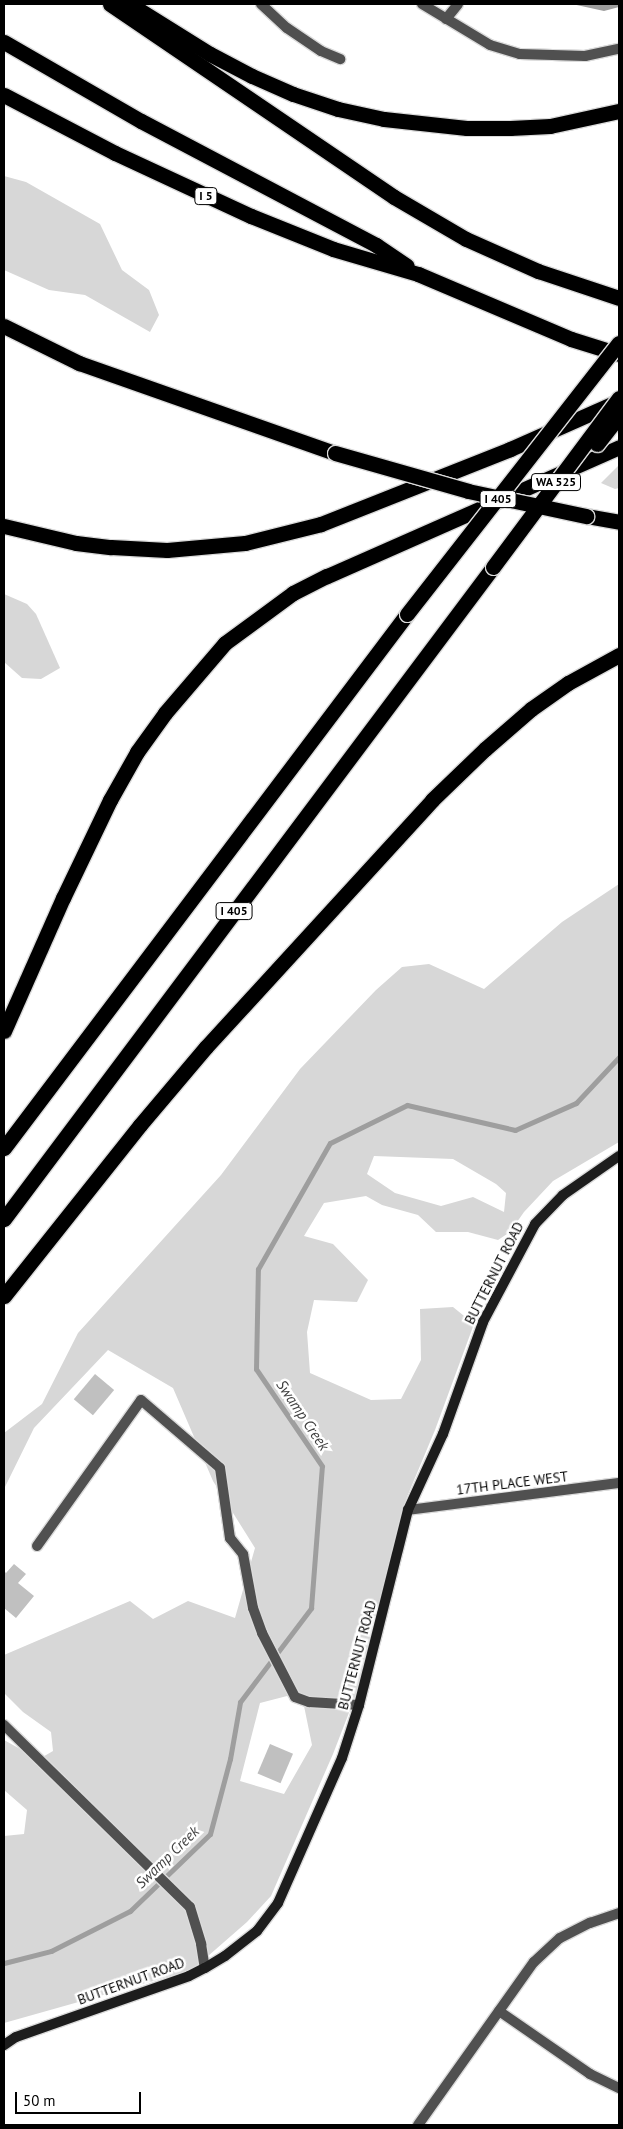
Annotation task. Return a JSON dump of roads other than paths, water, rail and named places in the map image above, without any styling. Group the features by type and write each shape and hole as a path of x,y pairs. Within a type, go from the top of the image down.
{"highway":[{"path":"110,4 394,197 466,240 538,271 619,298"},
{"path":"130,4 210,54 252,76 293,94 338,109 384,119 466,128 550,126 619,111"},
{"path":"4,42 141,121 376,245 418,274"},
{"name":"I 5","path":"4,95 116,153 252,216 333,249 418,274 571,339 619,354"},
{"path":"4,326 79,363 335,453 468,491 619,522"},
{"name":"I 405","path":"4,1148 407,614 619,344"},
{"path":"4,526 76,543 111,547 167,550 245,543 296,532 351,513 510,450 619,399"},
{"name":"WA 525","path":"493,567 619,399"},
{"path":"493,567 619,416"},
{"path":"4,1031 71,880 132,760 165,713 225,643 293,593 336,571 619,447"},
{"name":"I 405","path":"4,1219 493,567"},
{"path":"4,1296 134,1133 206,1047 432,800 485,748 531,709 568,683 619,655"}],"street":[{"path":"261,4 287,28 320,50 340,59"},
{"path":"422,4 490,45 520,54 585,56 619,49"},
{"path":"446,20 458,4"},
{"name":"BUTTERNUT ROAD","path":"4,2045 16,2037 189,1976 205,1968 225,1956 257,1931 278,1903 342,1758 359,1705 408,1510 443,1434 483,1322 534,1224 563,1195 619,1156"},
{"path":"37,1546 141,1400 220,1468 230,1538 243,1554 253,1608 262,1633 295,1697 309,1702 359,1705"},
{"name":"17TH PLACE WEST","path":"408,1510 619,1483"},
{"path":"4,1725 190,1907 201,1944 205,1968"},
{"path":"418,2125 482,2032 534,1962 560,1938 590,1923 619,1914"},
{"path":"499,2011 590,2074 619,2088"}],"waterway":[{"name":"Swamp Creek","path":"4,1963 51,1951 130,1911 210,1834 230,1759 240,1702 311,1608 322,1466 256,1369 258,1269 330,1143 407,1105 515,1130 576,1103 619,1057"}]}
